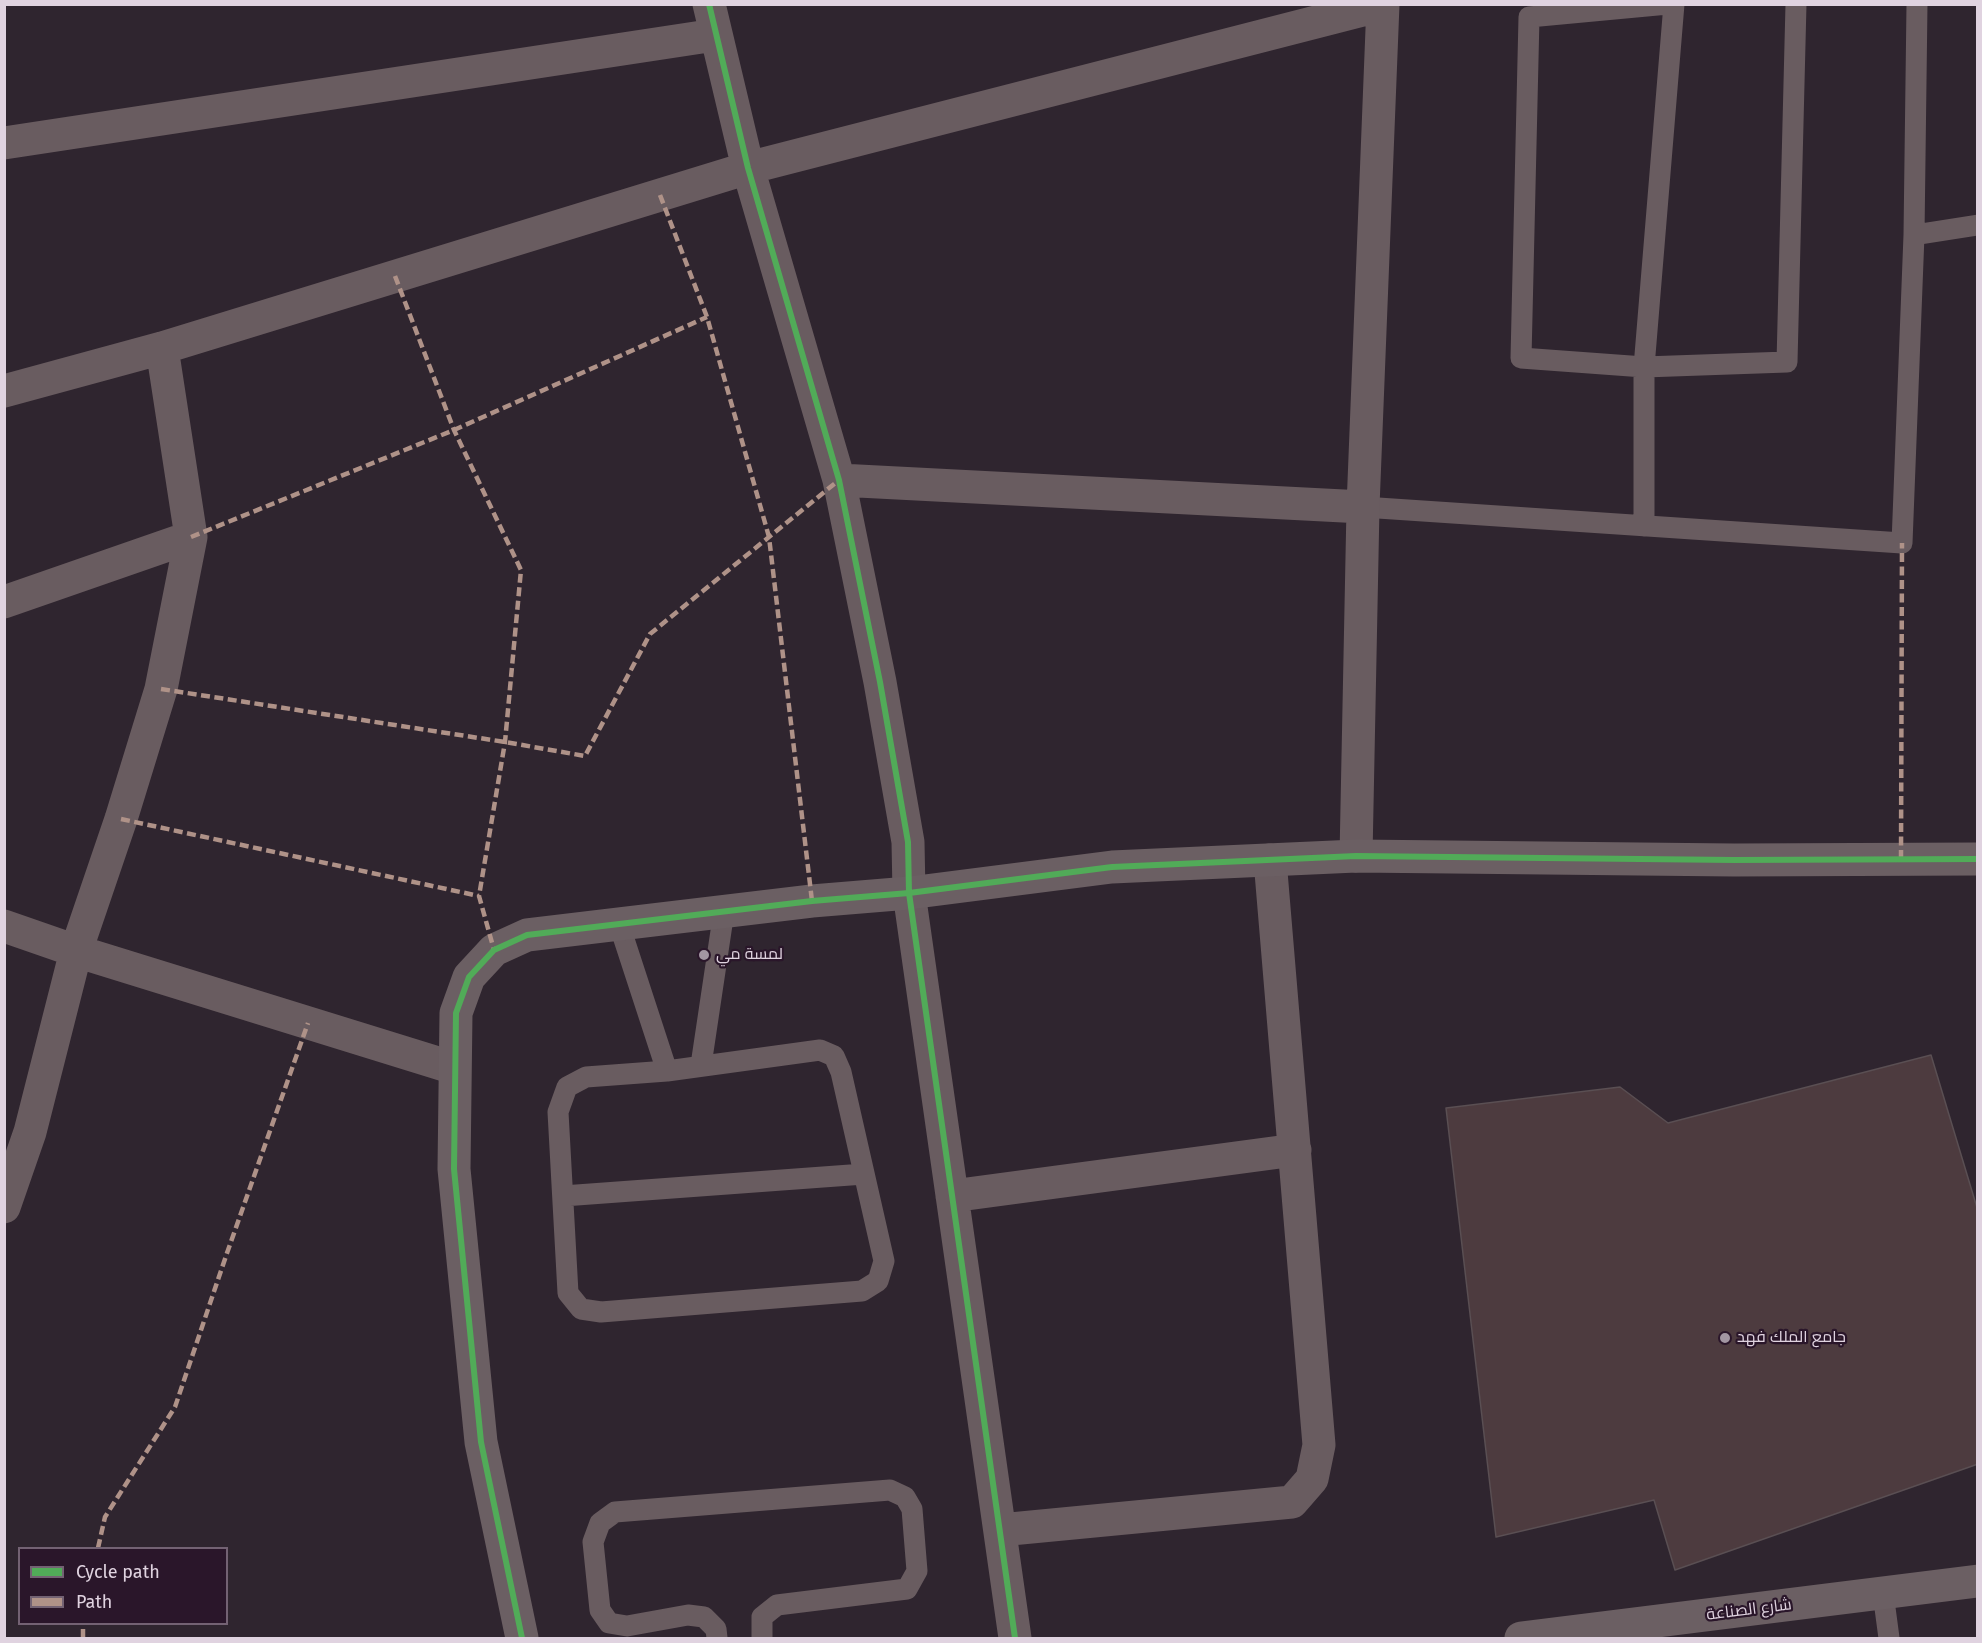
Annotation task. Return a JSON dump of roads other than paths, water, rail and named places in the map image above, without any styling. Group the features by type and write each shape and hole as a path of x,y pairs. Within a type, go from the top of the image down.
{"street":[{"path":"4,391 162,348 748,168 1383,5 1363,507 1356,856"},
{"path":"4,143 712,20 748,168 839,480 880,682 908,842 909,893 1016,1638"},
{"path":"4,1207 17,1128 117,830 161,689 191,537 162,348"},
{"path":"839,480 1363,507"},
{"path":"4,602 191,537"},
{"path":"522,1638 481,1442 454,1169 456,1013 469,976 494,950 528,935 812,900 909,893 1112,867 1356,856 1722,860 1977,859"},
{"path":"1000,1530 1292,1502 1312,1479 1319,1445 1270,860"},
{"path":"4,926 76,951 454,1068"},
{"path":"952,1196 1295,1150"},
{"name":"شارع الصناعة","path":"1521,1638 1977,1581"}],"lane":[{"path":"1668,4 1530,17 1521,358 1644,367 1787,362 1796,4"},
{"path":"1644,526 1644,367 1674,4"},
{"path":"1363,507 1902,543 1914,235 1917,4"},
{"path":"1914,235 1977,225"},
{"path":"701,1065 724,911"},
{"path":"619,924 667,1071"},
{"path":"820,1050 834,1056 841,1072 884,1261 878,1281 862,1291 601,1312 581,1309 568,1293 558,1112 567,1087 586,1077 667,1071 701,1065 820,1050"},
{"path":"563,1196 864,1174"},
{"path":"717,1638 717,1629 704,1617 688,1615 627,1626 609,1623 600,1610 593,1542 600,1523 615,1512 890,1490 905,1497 912,1509 917,1571 907,1589 777,1605 762,1617 762,1638"},
{"path":"1883,1593 1889,1638"}],"place":[{"name":"لمسة مي","path":"704,955"},
{"name":"جامع الملك فهد","path":"1725,1338"}]}
